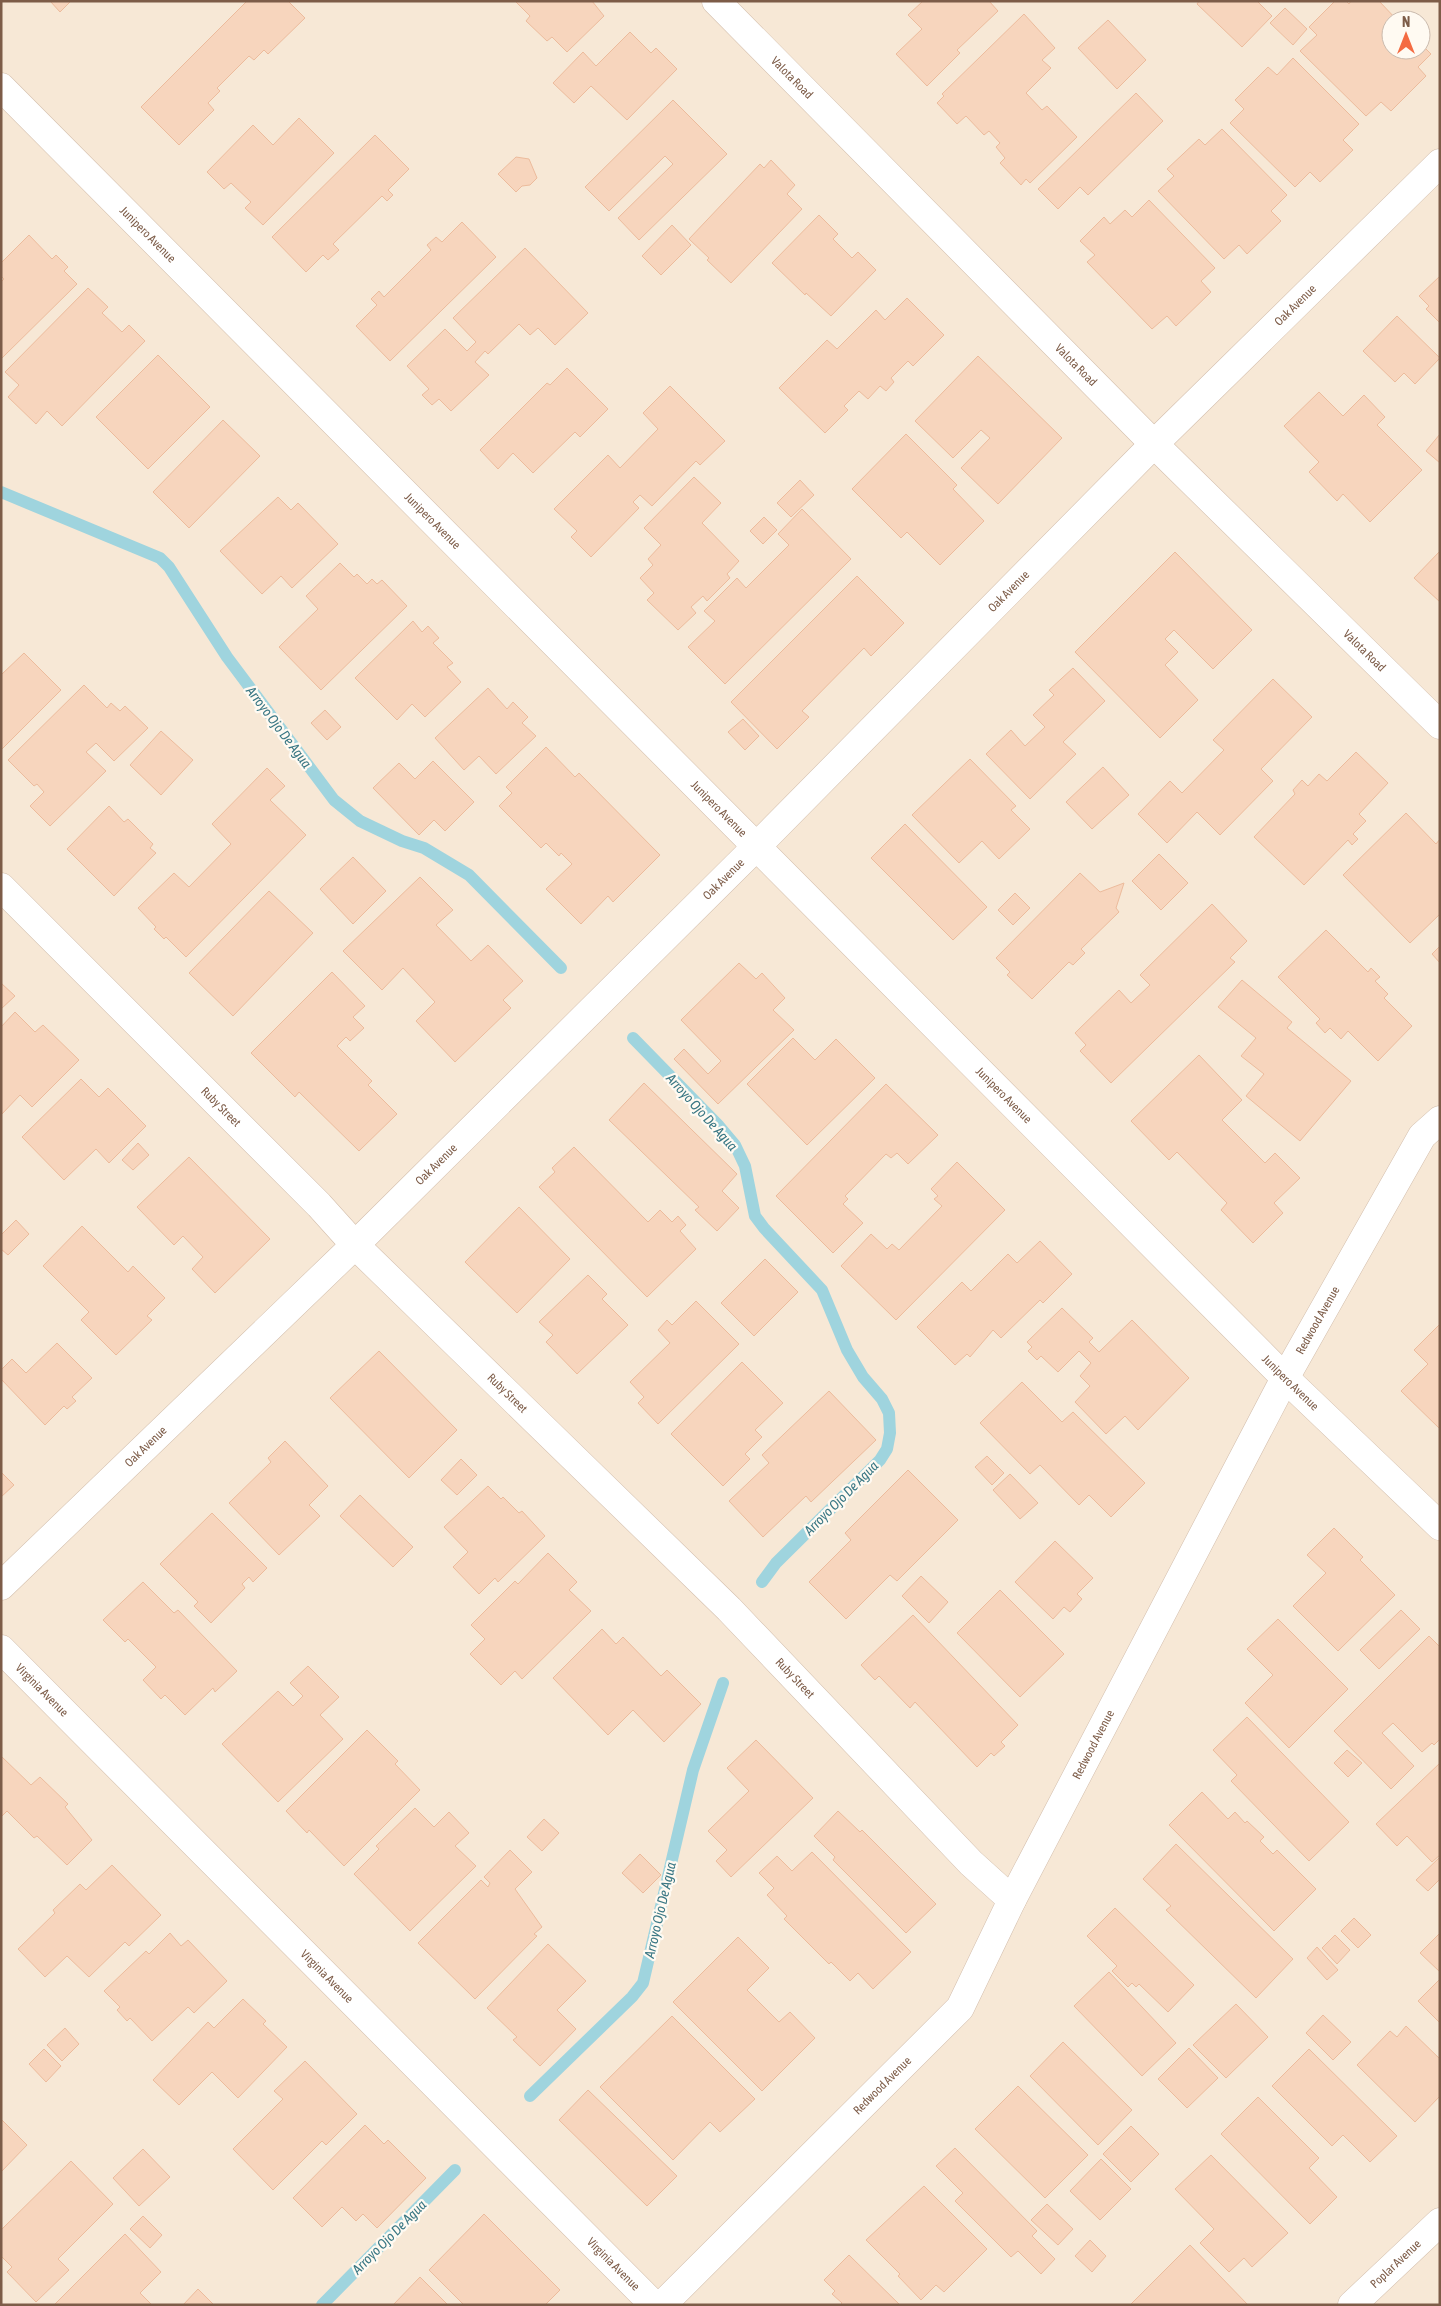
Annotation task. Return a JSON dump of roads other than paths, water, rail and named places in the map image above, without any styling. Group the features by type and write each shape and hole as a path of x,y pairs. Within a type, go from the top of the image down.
{"street":[{"name":"Valota Road","path":"716,1 1154,444 1440,725"},
{"name":"Junipero Avenue","path":"1,86 1285,1378 1440,1526"},
{"name":"Oak Avenue","path":"1,1586 355,1245 757,846 1154,444 1440,164"},
{"name":"Ruby Street","path":"1,887 312,1198 355,1245 729,1609 971,1863 1012,1900"},
{"name":"Redwood Avenue","path":"662,2305 960,2008 1012,1900 1285,1378 1422,1136 1440,1120"},
{"name":"Virginia Avenue","path":"1,1649 654,2305"},
{"name":"Poplar Avenue","path":"1352,2305 1440,2222"}],"waterway":[{"name":"Arroyo Ojo De Agua","path":"1,492 160,558 169,567 227,657 334,800 360,821 402,841 424,848 469,875 561,968"},
{"name":"Arroyo Ojo De Agua","path":"633,1038 719,1126 735,1145 745,1166 755,1216 822,1290 847,1350 863,1377 882,1399 889,1413 890,1433 887,1449 880,1460 776,1563 762,1582"},
{"name":"Arroyo Ojo De Agua","path":"530,2096 632,1997 643,1983 693,1770 723,1683"},
{"name":"Arroyo Ojo De Agua","path":"322,2305 455,2170"}]}
